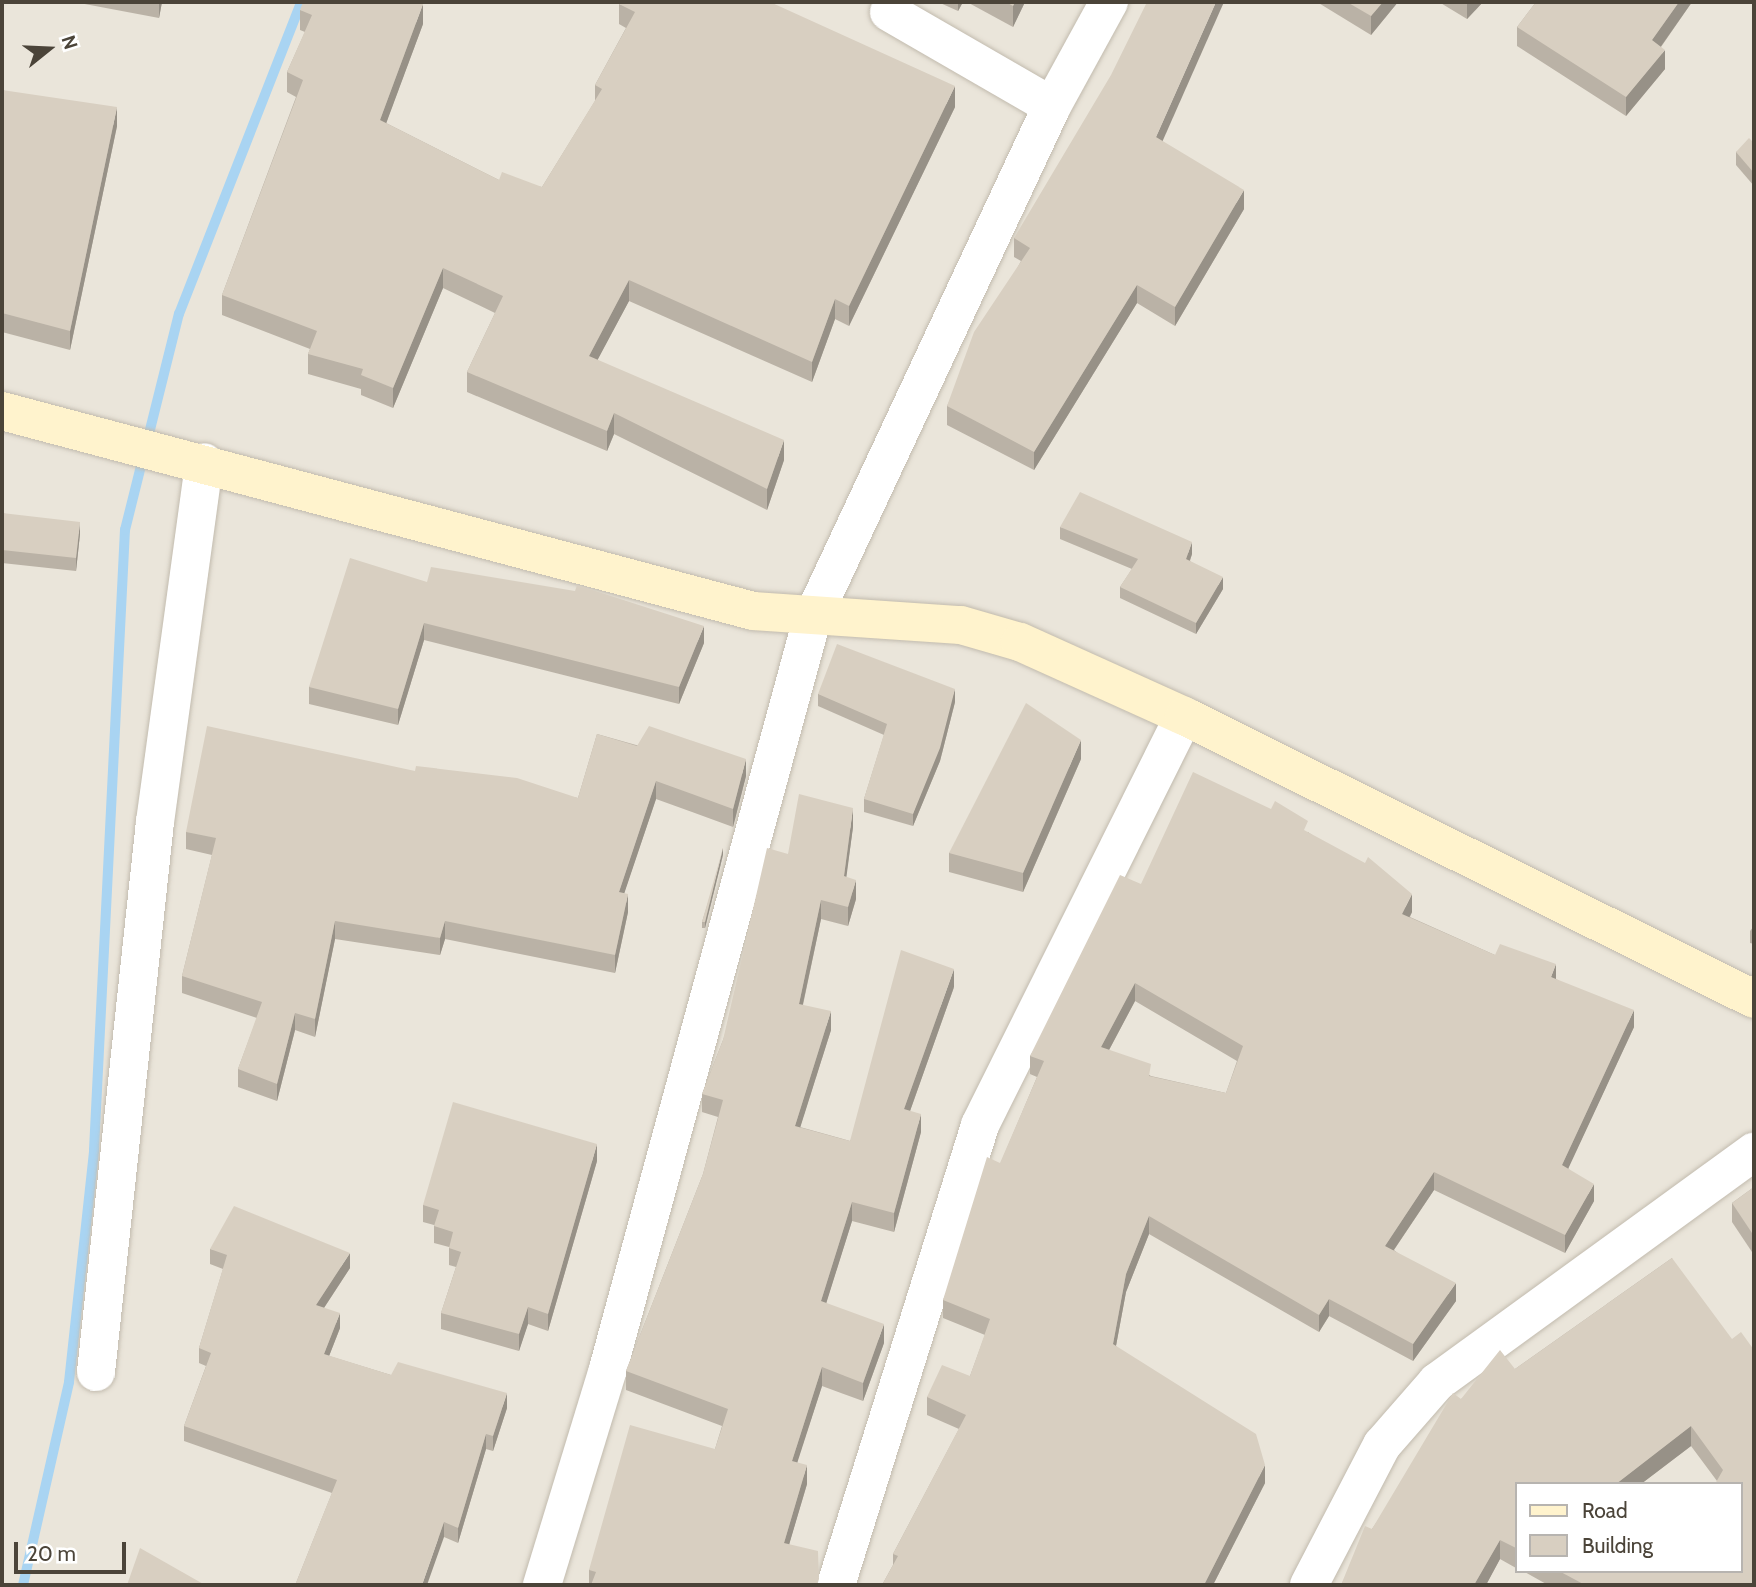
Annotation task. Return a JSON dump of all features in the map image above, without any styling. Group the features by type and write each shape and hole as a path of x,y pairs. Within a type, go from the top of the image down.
{"street":[{"path":"542,1585 608,1369 813,619 1052,106 1108,2"},
{"path":"889,12 1052,106"},
{"path":"2,411 96,440 193,461 753,611 813,619 961,625 1020,642 1184,716 1754,999"},
{"path":"96,1372 193,461"},
{"path":"836,1585 980,1125 1184,716"},
{"path":"1309,1585 1382,1446 1437,1382 1754,1153"}],"shaded area":[{"path":"2,2 1754,2 1754,1585 2,1585"}],"building":[{"path":"303,2 423,4 380,120 499,180 502,172 542,187 602,89 595,85 635,12 619,4 620,2 770,2 955,86 849,306 835,299 812,362 629,280 589,356 784,440 767,489 614,413 607,431 467,372 503,296 443,268 393,388 361,375 363,369 308,354 317,331 222,295 303,80 287,72 312,15 300,10"},
{"path":"1147,2 1216,2 1156,137 1244,190 1175,307 1137,285 1034,452 947,406 974,332 1030,248 1014,238 1111,75"},
{"path":"1347,2 1383,2 1371,16"},
{"path":"1536,2 1679,2 1652,40 1665,50 1626,97 1517,27"},
{"path":"2,90 117,107 70,331 2,313"},
{"path":"1749,138 1754,143 1754,173 1736,152"},
{"path":"1080,492 1192,542 1186,559 1223,577 1196,623 1120,587 1138,559 1060,527"},
{"path":"2,513 80,522 76,558 2,550"},
{"path":"350,558 427,582 431,567 575,591 577,585 704,626 679,687 424,623 398,709 309,687"},
{"path":"837,644 955,689 940,748 913,814 864,799 887,724 818,694"},
{"path":"1026,703 1081,740 1023,873 949,853"},
{"path":"207,726 415,771 416,766 517,778 578,798 597,734 637,746 649,726 746,759 733,809 656,781 619,892 628,894 615,955 445,921 440,938 335,921 315,1019 295,1013 277,1084 238,1069 262,1002 182,976 216,838 186,832"},
{"path":"1193,772 1271,809 1275,801 1308,821 1304,830 1365,863 1368,857 1412,894 1402,914 1495,955 1500,944 1556,964 1551,977 1634,1010 1562,1165 1594,1184 1565,1235 1434,1172 1385,1246 1456,1283 1413,1344 1329,1299 1319,1315 1149,1216 1126,1274 1113,1344 1256,1434 1265,1465 1204,1585 882,1585 898,1556 893,1554 966,1415 927,1397 942,1365 970,1376 990,1319 943,1300 987,1157 1000,1163 1044,1061 1030,1056 1120,875 1141,884","holes":["1135,983 1243,1046 1226,1093 1149,1076 1151,1064 1101,1047"]},
{"path":"799,794 853,808 844,876 856,880 848,907 821,900 799,1004 831,1011 795,1126 850,1141 901,950 954,969 904,1109 921,1114 894,1213 852,1202 821,1301 884,1324 863,1383 822,1367 792,1461 807,1465 784,1543 818,1551 819,1579 817,1585 591,1585 596,1572 589,1570 630,1425 715,1449 728,1409 626,1371 703,1174 723,1100 702,1094 723,1040 767,848 788,854"},
{"path":"723,848 705,922 702,922"},
{"path":"453,1102 597,1144 548,1314 528,1307 519,1334 441,1313 461,1252 449,1248 453,1232 434,1226 439,1210 423,1205"},
{"path":"1754,1187 1754,1236 1732,1203"},
{"path":"234,1206 350,1253 316,1305 340,1313 324,1354 391,1375 398,1362 507,1393 493,1436 486,1434 458,1528 444,1522 422,1585 236,1585 296,1583 337,1480 184,1426 211,1353 199,1348 227,1255 210,1249"},
{"path":"1672,1258 1732,1339 1741,1332 1754,1350 1754,1585 1585,1585 1563,1573 1742,1573 1742,1482 1716,1482 1723,1470 1691,1426 1619,1482 1514,1482 1514,1547 1500,1540 1474,1585 1341,1585 1365,1526 1372,1529 1453,1393 1461,1399 1500,1350 1515,1369"},
{"path":"140,1548 205,1585 127,1585"}],"waterway":[{"path":"23,1585 69,1382 94,1150 125,530 179,314 301,2"}]}
